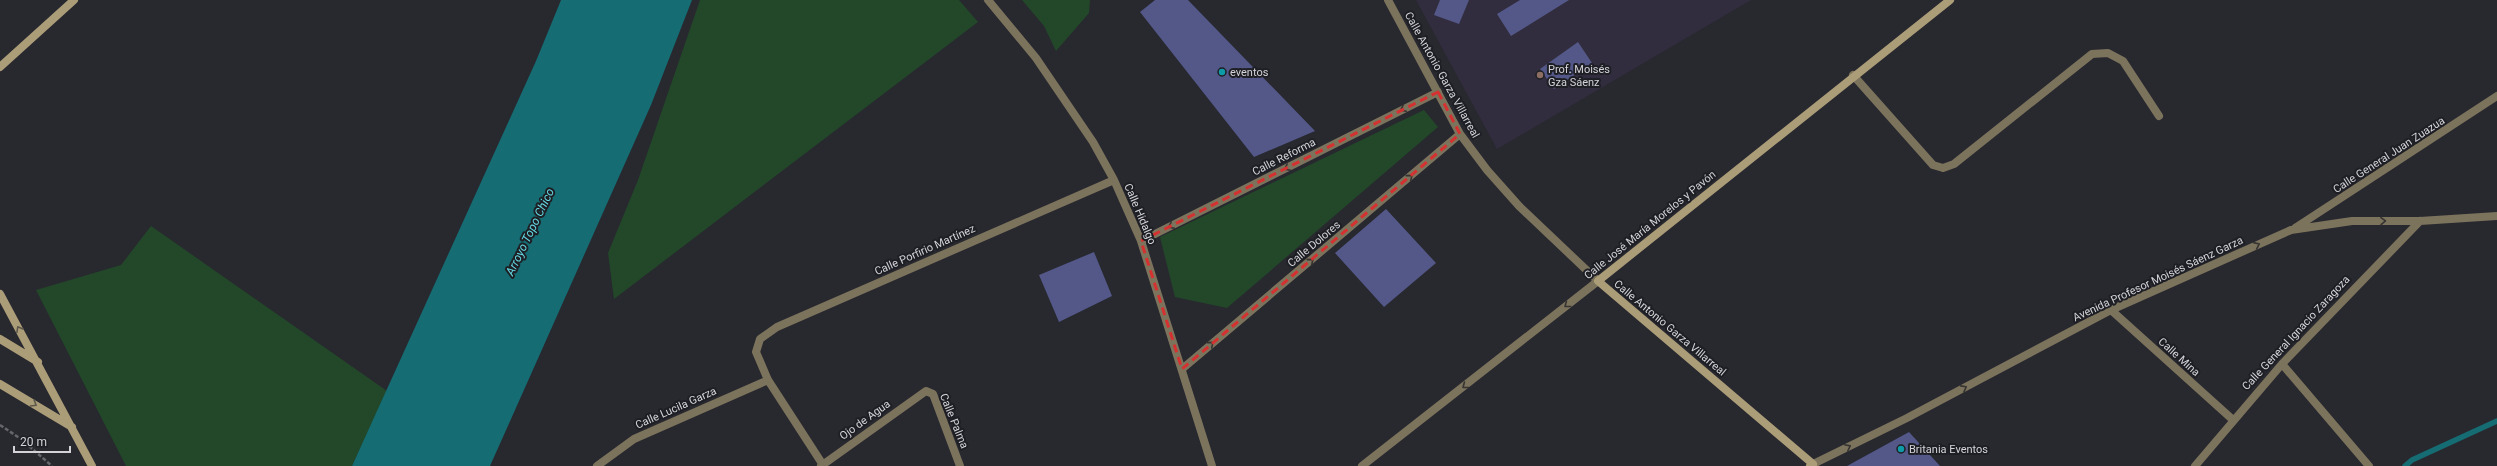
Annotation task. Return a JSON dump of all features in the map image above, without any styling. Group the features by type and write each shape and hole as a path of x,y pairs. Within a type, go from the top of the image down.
{"street":[{"path":"0,67 74,0"},
{"name":"Calle Hidalgo","path":"988,0 1036,58 1093,142 1114,180 1141,241 1212,466"},
{"name":"Calle Antonio Garza Villarreal","path":"1388,0 1460,134 1487,170 1519,206 1598,281 1813,465"},
{"name":"Calle José María Morelos y Pavón","path":"1362,466 1598,281 1853,75 1950,0"},
{"path":"1853,75 1933,165 1942,168 1954,164 2092,54 2108,53 2123,61 2159,116"},
{"name":"Calle Reforma","path":"1141,241 1438,92"},
{"name":"Calle General Juan Zuazua","path":"2291,230 2497,96"},
{"name":"Calle Dolores","path":"1182,370 1460,134"},
{"name":"Calle Porfirio Martínez","path":"768,380 756,352 760,339 777,327 1114,180"},
{"name":"Avenida Profesor Moisés Sáenz Garza","path":"1813,465 1907,418 2111,310 2291,230 2352,221 2420,221 2497,216"},
{"name":"Calle General Ignacio Zaragoza","path":"2195,466 2232,419 2282,364 2420,221"},
{"path":"0,294 92,466"},
{"name":"Calle Mina","path":"2111,310 2232,419"},
{"path":"0,339 38,363"},
{"path":"2282,364 2368,466"},
{"path":"768,380 822,465"},
{"name":"Calle Lucila Garza","path":"598,466 634,439 768,380"},
{"path":"0,384 73,428"},
{"name":"Ojo de Agua","path":"822,465 922,392"},
{"name":"Calle Palma","path":"922,392 933,394 960,466"}],"path":[{"path":"0,425 21,438 52,466"}],"highlighted area":[{"path":"1438,92 1460,134 1182,369 1141,241"}],"shaded area":[{"name":"Prof. Moisés Gza Sáenz","path":"1416,0 1751,0 1497,149"}],"green space":[{"path":"700,0 959,0 978,22 614,299 608,253 638,180"},
{"path":"1022,0 1090,0 1089,13 1056,51 1044,26"},
{"path":"1424,110 1438,127 1227,308 1175,297 1160,237"},
{"path":"151,226 387,391 352,466 126,466 36,290 121,265"}],"water":[{"name":"Arroyo Topo Chico","path":"561,0 692,0 651,105 490,466 352,466 536,61"}],"building":[{"name":"eventos","path":"1155,0 1188,0 1315,131 1254,157 1140,12"},
{"path":"1440,0 1469,0 1459,24 1434,15"},
{"path":"1520,0 1569,0 1511,36 1497,14"},
{"path":"1578,42 1592,63 1554,89 1540,69"},
{"path":"1386,209 1436,263 1384,307 1335,253"},
{"path":"1094,252 1112,296 1059,322 1039,275"},
{"name":"Britania Eventos","path":"1909,432 1940,466 1847,466"}],"waterway":[{"path":"2405,466 2412,460 2497,421"}],"place":[{"name":"eventos","path":"1222,72"},
{"name":"Prof. Moisés Gza Sáenz","path":"1540,75"},
{"name":"Britania Eventos","path":"1901,449"}]}
